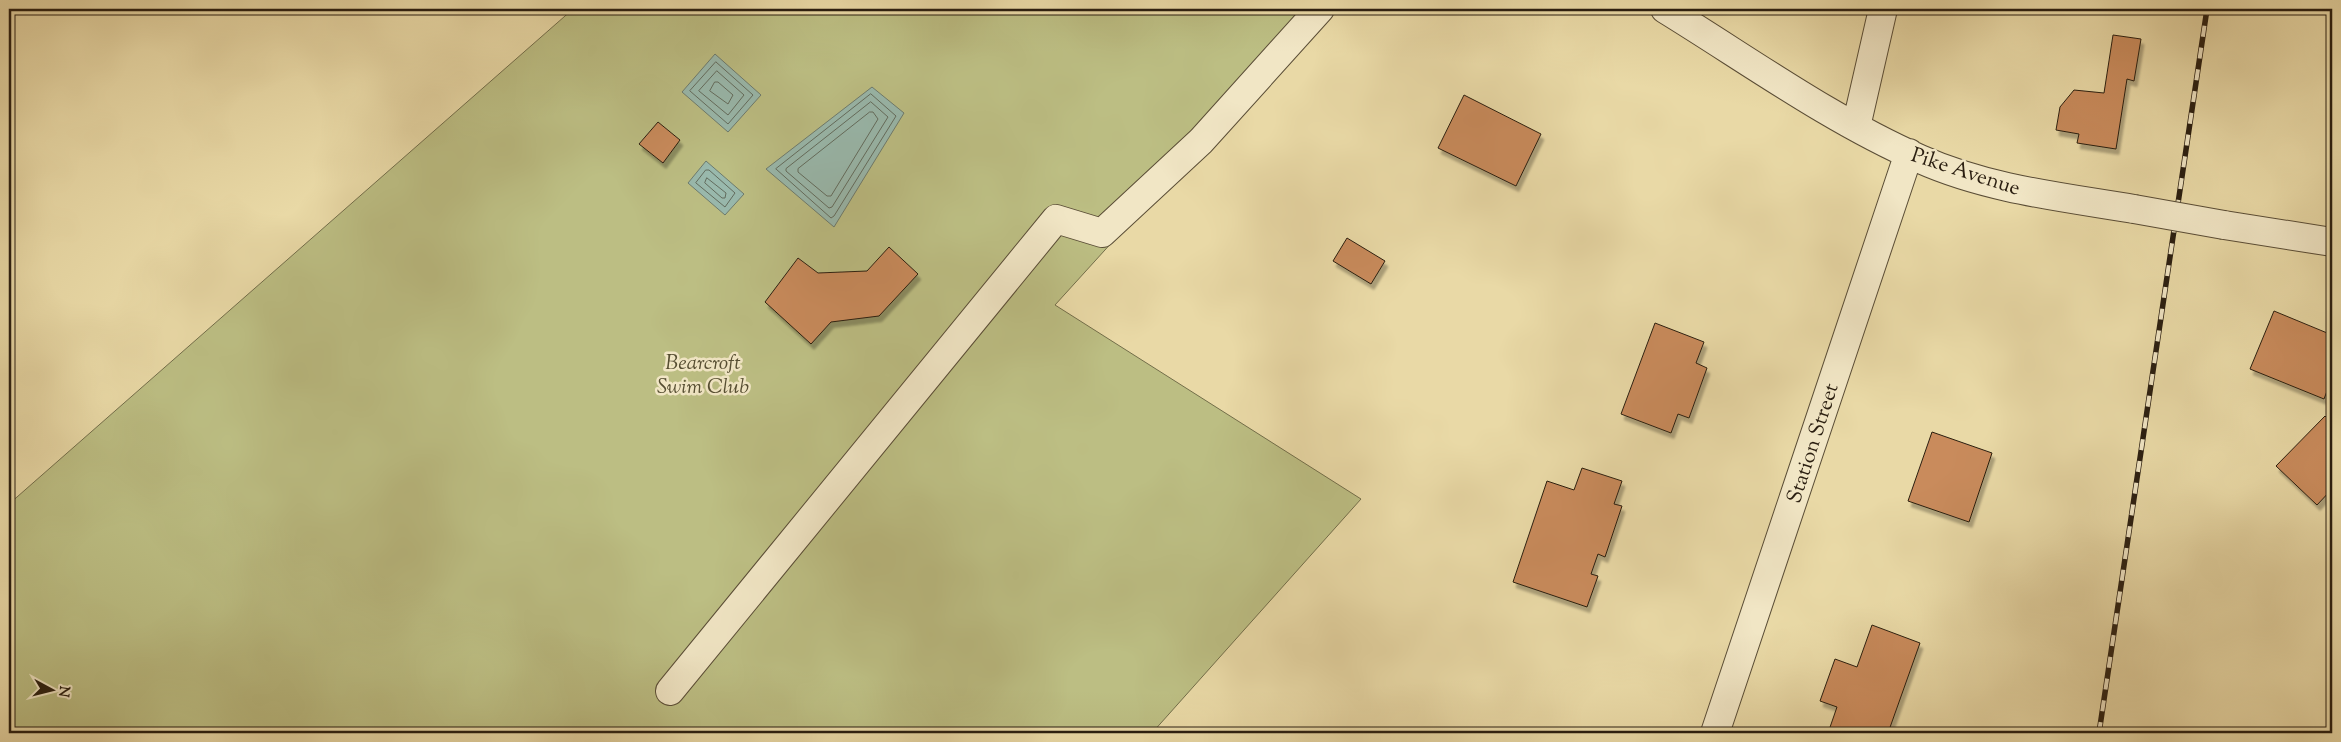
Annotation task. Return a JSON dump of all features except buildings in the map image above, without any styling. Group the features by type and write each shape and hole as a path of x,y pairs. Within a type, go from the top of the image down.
{"street":[{"path":"670,690 1056,219 1102,233 1201,141 1320,9"},
{"name":"Pike Avenue","path":"1665,9 1856,127 1944,168 1996,184 2224,225 2332,242"},
{"path":"1856,127 1883,9"},
{"name":"Station Street","path":"1715,733 1909,153"}],"green space":[{"name":"Bearcroft Swim Club","path":"573,9 1324,9 1055,305 1361,499 1152,733 9,733 9,504"}],"water":[{"path":"715,54 761,95 728,132 682,92"},
{"path":"872,87 904,113 834,227 766,169"},
{"path":"706,161 744,194 725,215 688,183"}],"railway":[{"path":"2099,733 2207,9"}]}
